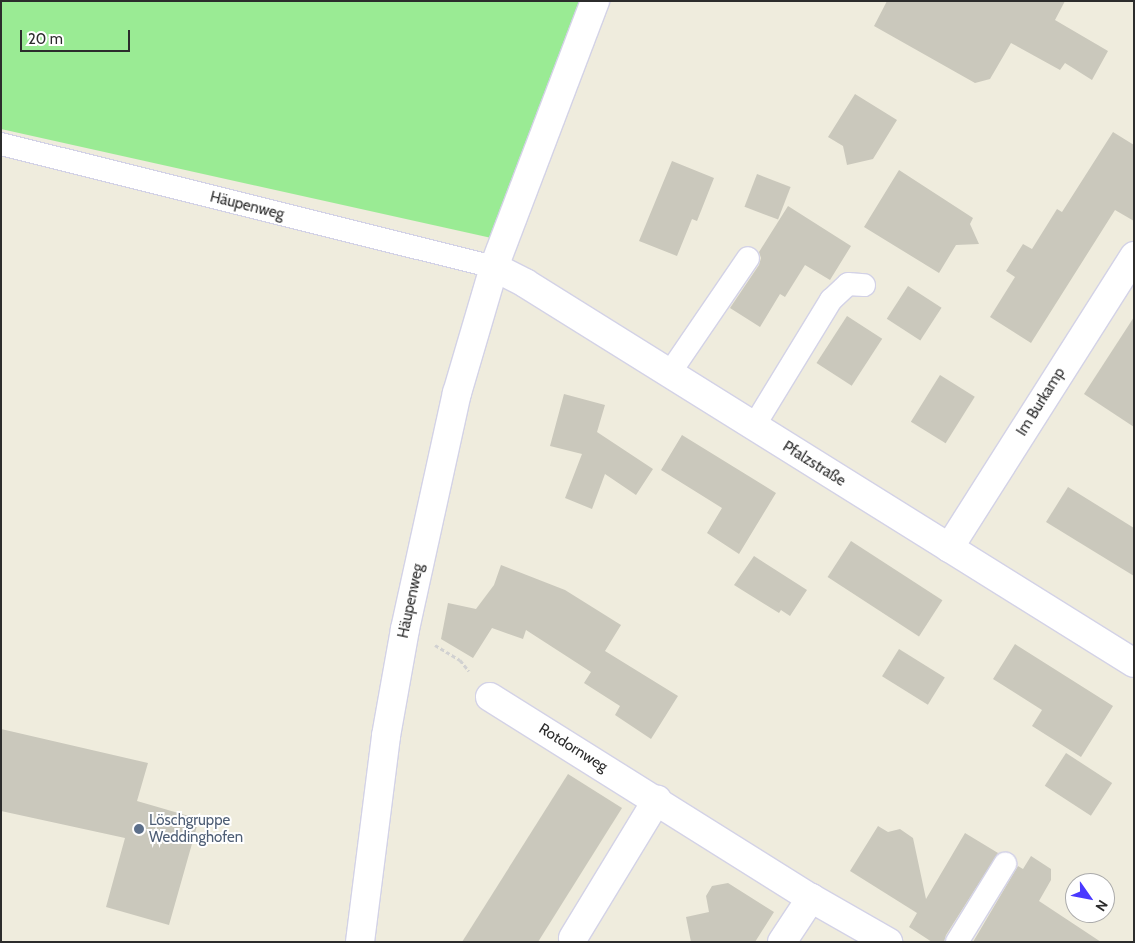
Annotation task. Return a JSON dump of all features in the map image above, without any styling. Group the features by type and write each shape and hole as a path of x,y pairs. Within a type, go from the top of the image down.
{"street":[{"name":"Häupenweg","path":"360,942 386,736 405,629 457,392 494,267 595,1"},
{"name":"Im Burkamp","path":"949,548 1134,256"},
{"name":"Pfalzstraße","path":"494,267 525,283 1134,663"},
{"name":"Rotdornweg","path":"490,696 810,898 888,942"},
{"path":"573,938 657,800"},
{"path":"782,942 810,898"}],"lane":[{"name":"Häupenweg","path":"1,144 494,267"},
{"path":"669,374 748,258"},
{"path":"754,426 831,300 848,284 864,285"},
{"path":"957,942 1005,864"}],"path":[{"path":"405,629 460,660 490,696"}],"green space":[{"path":"1,1 603,1 496,239 1,129"}],"building":[{"path":"887,1 1065,1 1055,20 1108,51 1092,80 1065,63 1060,70 1011,43 990,79 975,83 874,26"},
{"path":"855,94 897,120 873,159 847,165 843,146 828,137"},
{"path":"1113,132 1134,145 1134,221 1115,210 1031,343 990,317 1015,277 1006,271 1023,244 1032,249 1057,209 1062,212"},
{"path":"672,161 714,178 697,221 692,219 677,256 639,241"},
{"path":"899,170 973,218 970,224 979,244 956,245 939,273 864,227"},
{"path":"757,174 791,187 778,220 744,207"},
{"path":"788,206 851,246 830,280 805,265 785,297 780,294 760,327 730,308 759,265 761,258 759,252"},
{"path":"908,286 942,308 920,340 887,319"},
{"path":"847,316 882,339 852,386 817,363"},
{"path":"1134,317 1134,427 1084,394"},
{"path":"940,375 975,397 946,443 911,422"},
{"path":"564,394 605,405 597,432 653,469 636,495 605,474 592,509 565,498 582,454 550,446"},
{"path":"682,435 776,493 739,554 707,533 722,508 661,470"},
{"path":"1068,487 1134,528 1134,576 1046,522"},
{"path":"851,541 942,600 919,636 828,577"},
{"path":"754,556 807,590 790,616 781,610 779,613 734,585"},
{"path":"501,565 565,590 621,625 605,651 678,696 651,739 615,715 620,706 584,683 591,672 526,630 523,639 492,628 473,658 441,639 448,603 476,609 494,585"},
{"path":"1015,644 1113,706 1081,757 1032,726 1042,710 993,679"},
{"path":"899,649 945,678 928,705 882,676"},
{"name":"Löschgruppe Weddinghofen","path":"1,729 148,763 137,801 199,819 169,925 106,907 125,838 1,811"},
{"path":"1066,753 1112,783 1091,816 1045,786"},
{"path":"568,774 622,808 538,942 462,942"},
{"path":"878,826 888,832 900,829 913,838 926,899 965,833 998,853 946,935 944,942 932,942 909,927 917,913 850,871"},
{"path":"1031,856 1051,869 1051,880 1039,901 1065,918 1065,923 1072,923 1101,942 973,942 1018,866 1023,869"},
{"path":"728,883 774,912 755,942 691,942 686,917 709,912 706,896 712,886"}],"place":[{"name":"Löschgruppe Weddinghofen","path":"139,829"}]}
